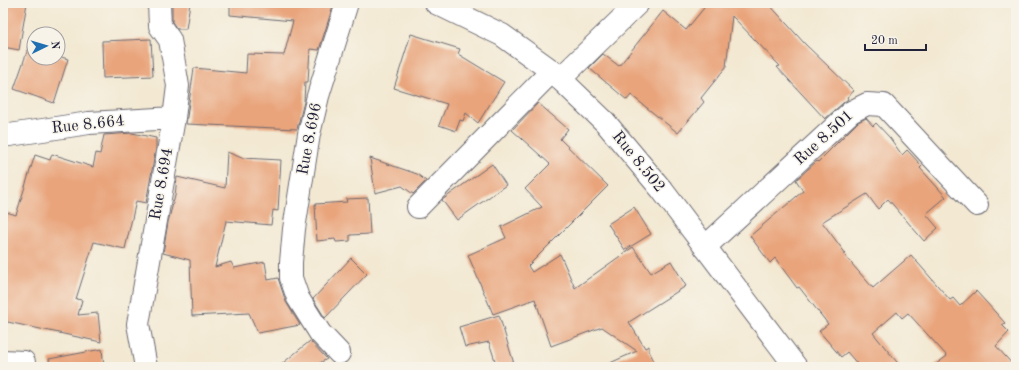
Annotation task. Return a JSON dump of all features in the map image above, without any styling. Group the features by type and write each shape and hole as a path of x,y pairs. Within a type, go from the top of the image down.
{"street":[{"name":"Rue 8.694","path":"146,367 138,324 174,118 178,86 170,40 160,26 159,3"},
{"name":"Rue 8.696","path":"339,353 320,333 309,318 298,298 291,278 291,262 294,229 309,134 318,96 347,3"},
{"name":"Rue 8.502","path":"436,3 502,35 556,75 605,122 662,190 796,367"},
{"path":"418,207 556,75 638,3"},
{"name":"Rue 8.501","path":"705,248 851,112 867,104 884,105 977,205"},
{"name":"Rue 8.664","path":"3,136 89,122 174,118"},
{"path":"3,361 24,362"}],"building":[{"path":"3,3 27,3 19,50 3,47"},
{"path":"172,3 190,3 186,29 177,29 172,22"},
{"path":"230,3 334,3 319,50 310,49 308,82 305,82 304,102 297,129 186,124 194,68 246,73 247,54 284,55 293,21 230,15"},
{"path":"708,3 768,3 805,44 854,91 847,97 848,99 825,119 777,67 780,66 732,16 726,67 701,98 704,102 678,133 631,95 627,100 589,68 603,54 619,66 663,11 686,30"},
{"path":"411,34 460,49 458,54 504,82 478,123 466,113 463,121 460,120 456,131 439,125 447,104 394,88"},
{"path":"151,39 153,76 103,78 102,41"},
{"path":"26,55 26,66 66,66 54,103 14,89"},
{"path":"538,103 568,129 560,139 608,186 528,266 532,272 560,254 575,288 633,247 651,273 671,261 686,286 629,322 645,348 649,346 649,351 657,367 601,367 637,351 602,327 551,346 535,299 493,314 468,255 506,238 501,227 542,207 525,189 550,164 512,130"},
{"path":"866,118 873,126 876,123 890,138 902,155 907,150 922,166 920,168 946,197 926,214 938,228 924,241 888,199 878,209 867,194 822,222 846,254 844,255 873,288 911,255 950,300 953,298 960,306 976,291 1005,323 1002,325 1009,332 996,346 1015,367 932,367 947,356 908,313 902,318 897,312 873,333 901,367 860,367 847,352 841,357 819,331 828,324 799,287 797,288 775,258 770,263 750,236 803,191 796,180 817,161 818,162 858,122"},
{"path":"132,133 156,138 156,148 146,203 136,201 125,249 94,242 76,299 82,300 78,315 98,313 101,342 3,321 3,211 16,215 35,155 50,160 52,154 93,167 96,153 100,154 104,135"},
{"path":"227,152 242,158 281,160 278,211 273,210 271,225 226,221 215,267 231,262 234,268 265,262 268,280 278,278 286,302 300,325 258,333 249,313 192,316 190,260 163,253 168,222 175,196 177,177 225,188"},
{"path":"370,158 417,174 426,181 413,194 402,186 375,193"},
{"path":"492,164 506,185 457,220 442,200"},
{"path":"368,198 370,234 350,235 350,241 336,242 335,239 317,241 315,204 347,202 346,199"},
{"path":"634,207 651,234 625,250 608,224"},
{"path":"351,258 367,274 325,318 313,299"},
{"path":"499,315 515,367 497,367 489,342 465,347 459,327"},
{"path":"310,341 327,359 312,367 278,367"},
{"path":"102,349 104,367 50,367 49,359"}]}
